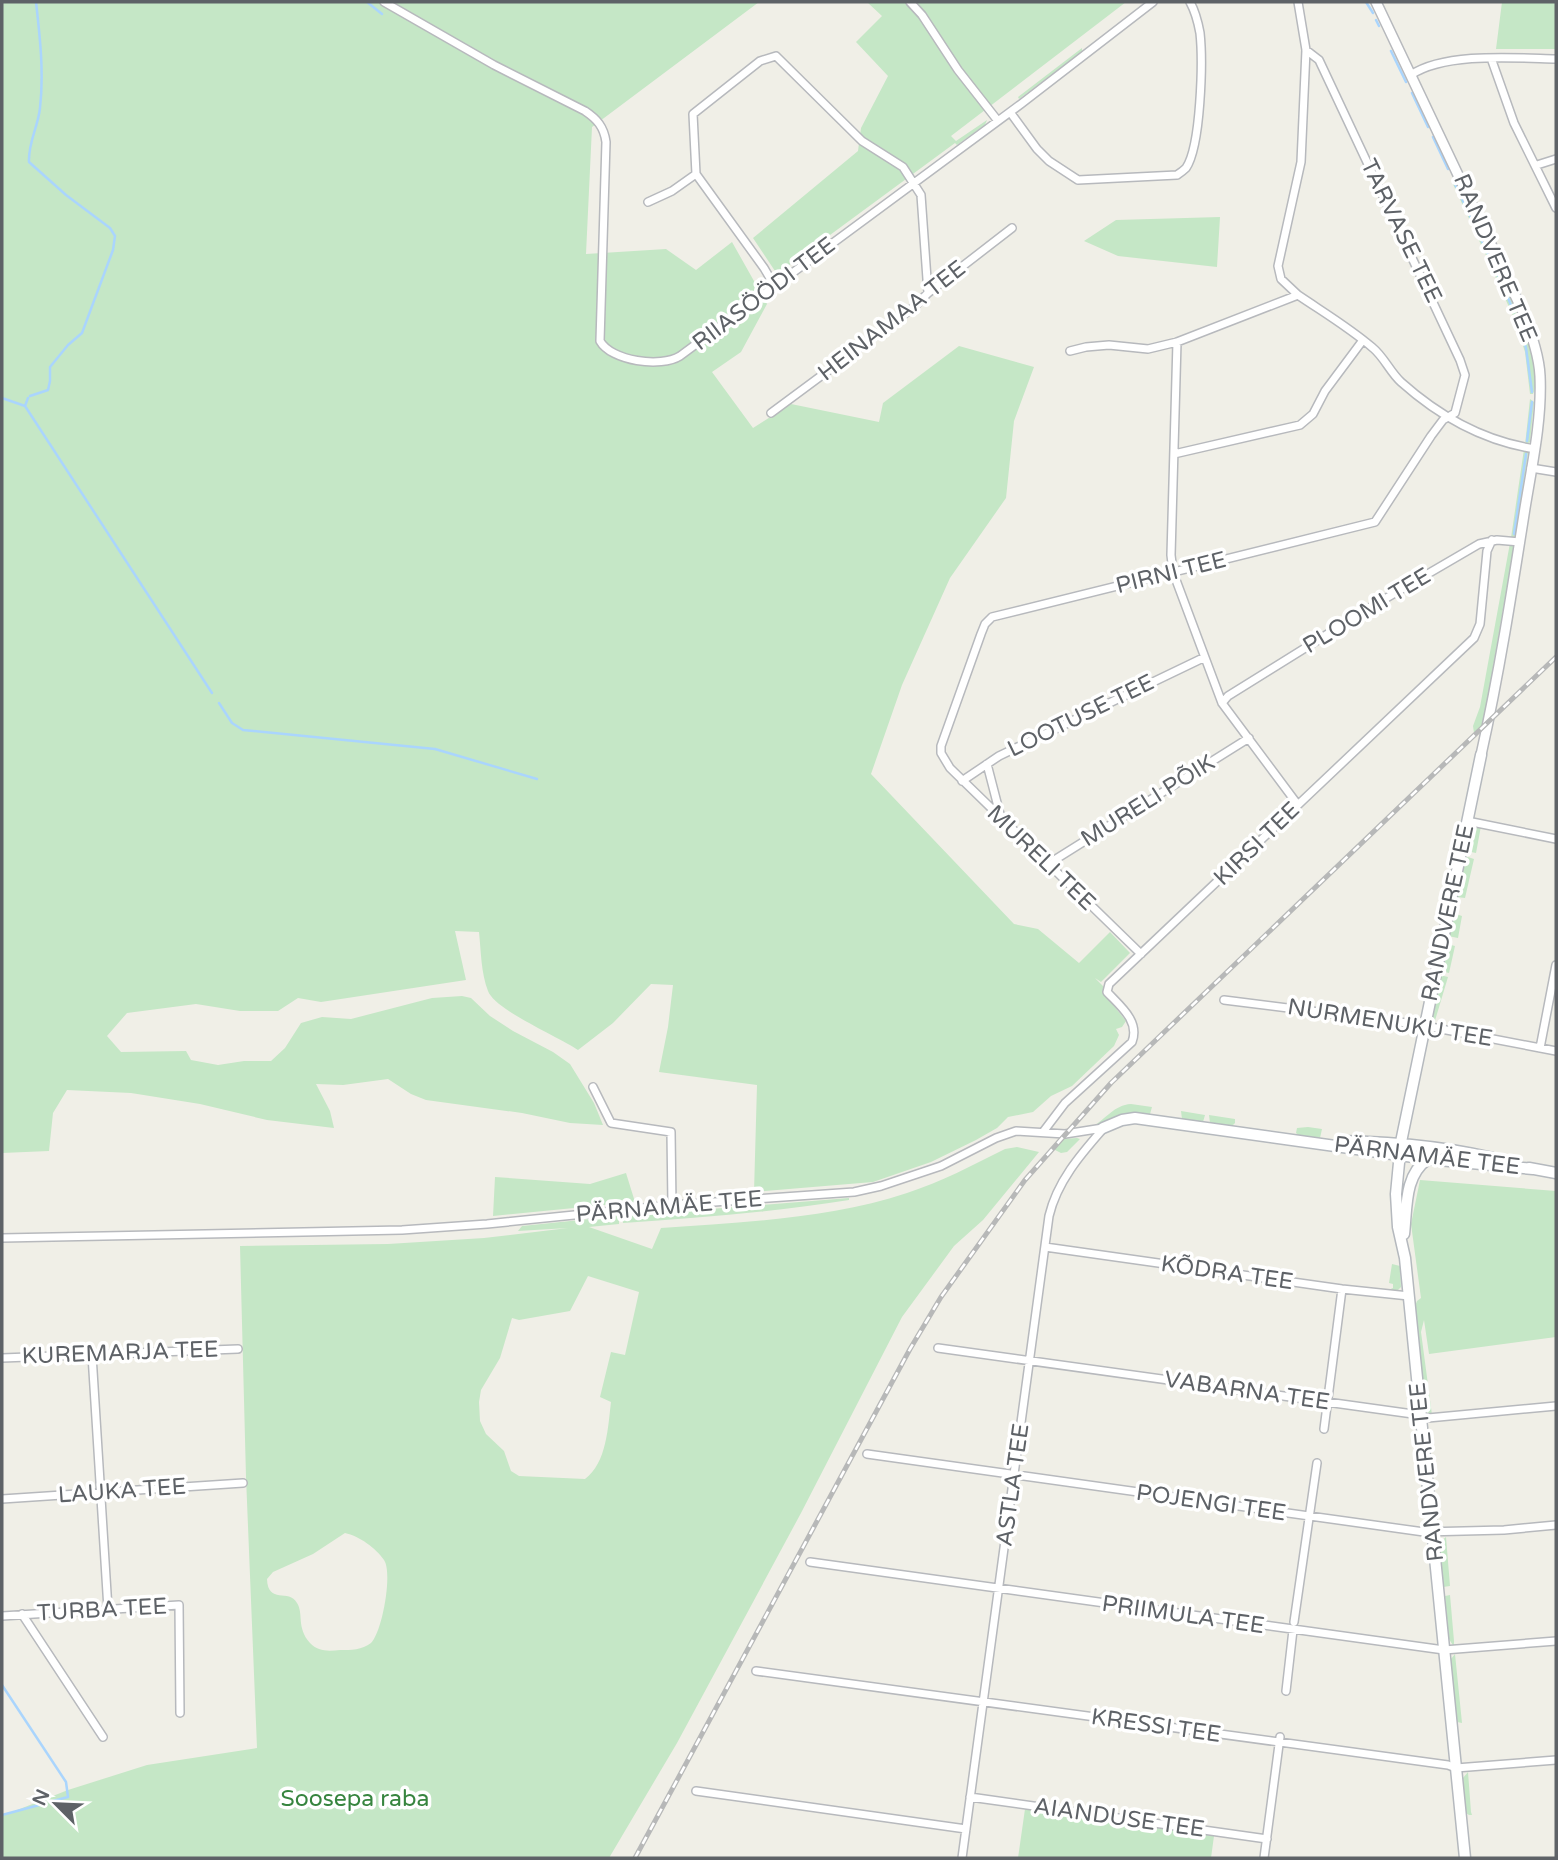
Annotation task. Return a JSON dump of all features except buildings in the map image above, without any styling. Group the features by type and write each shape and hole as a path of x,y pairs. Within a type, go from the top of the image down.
{"main road":[{"name":"RANDVERE TEE","path":"1465,1858 1409,1296 1403,1241 1398,1227 1396,1195 1401,1142 1480,755"},
{"name":"PÄRNAMÄE TEE","path":"1103,1128 1135,1118 1322,1142 1399,1155 1556,1173"},
{"name":"PÄRNAMÄE TEE","path":"1322,1142 1401,1142 1482,1155 1533,1169"},
{"path":"1403,1241 1412,1179 1416,1169 1428,1158"}],"street":[{"name":"RIIASÖÖDI TEE","path":"384,2 494,65 584,111 594,117 602,127 606,142 600,332 603,345 615,354 654,363 669,362 680,356 998,121 1153,2"},
{"path":"910,2 998,121"},
{"path":"1010,112 1049,161 1078,180 1177,175 1186,168 1196,135 1200,94 1200,33 1190,2"},
{"path":"1298,2 1306,50 1301,162 1278,265 1281,279 1298,295 1375,349 1399,380 1448,418 1475,433 1511,445 1535,449"},
{"name":"RANDVERE TEE","path":"1376,2 1500,260 1531,332 1540,373 1535,449 1480,755"},
{"name":"TARVASE TEE","path":"1306,50 1319,60 1460,360 1465,375 1463,388 1455,413 1448,418"},
{"path":"774,285 696,174 692,114 760,61 776,56 862,141 903,167 914,181 921,195 928,293"},
{"path":"1491,58 1514,122 1556,208"},
{"path":"1411,75 1428,67 1491,58 1556,59"},
{"path":"1537,165 1556,159"},
{"path":"648,202 672,191 696,174"},
{"name":"HEINAMAA TEE","path":"771,413 914,307 928,293 1012,228"},
{"path":"1070,351 1086,346 1110,345 1148,349 1177,342 1298,295"},
{"path":"1174,454 1300,425 1313,414 1325,391 1363,340"},
{"path":"1177,342 1171,555 1173,572 1222,703 1298,805"},
{"name":"PIRNI TEE","path":"944,760 941,746 981,634 992,617 1375,522 1431,436 1443,420 1448,418"},
{"path":"1531,468 1556,472"},
{"name":"PLOOMI TEE","path":"1222,703 1228,696 1371,607 1479,544 1492,540 1520,542"},
{"name":"KIRSI TEE","path":"1042,1132 1065,1103 1132,1042 1135,1034 1133,1022 1107,989 1111,981 1474,638 1480,624 1487,551 1492,540"},
{"name":"LOOTUSE TEE","path":"962,781 999,756 1203,657"},
{"name":"MURELI PÕIK","path":"1050,866 1056,859 1249,738"},
{"name":"MURELI TEE","path":"944,760 962,781 1141,954"},
{"path":"987,764 1001,818"},
{"path":"1467,821 1556,839"},
{"path":"1540,1048 1556,965"},
{"name":"NURMENUKU TEE","path":"1224,1000 1424,1026 1556,1051"},
{"path":"593,1087 611,1123 671,1132 672,1205"},
{"name":"PÄRNAMÄE TEE","path":"2,1238 402,1230 672,1205 854,1192 941,1166 996,1138 1016,1131 1065,1134 1103,1128"},
{"name":"ASTLA TEE","path":"962,1858 1049,1216 1056,1194 1075,1163 1103,1128"},
{"name":"KÕDRA TEE","path":"1045,1247 1409,1296"},
{"path":"1324,1429 1342,1289"},
{"name":"VABARNA TEE","path":"938,1348 1435,1418 1556,1406"},
{"name":"KUREMARJA TEE","path":"2,1358 238,1349"},
{"path":"92,1354 108,1609"},
{"name":"POJENGI TEE","path":"867,1454 1433,1532 1556,1525"},
{"path":"1286,1691 1317,1463"},
{"name":"LAUKA TEE","path":"2,1499 243,1483"},
{"name":"PRIIMULA TEE","path":"810,1562 999,1590 1294,1626 1444,1650 1556,1641"},
{"name":"TURBA TEE","path":"2,1616 179,1605 180,1713"},
{"path":"22,1614 103,1737"},
{"name":"KRESSI TEE","path":"756,1671 1280,1740 1456,1768 1556,1760"},
{"path":"1264,1858 1280,1740"},
{"path":"696,1791 965,1829"},
{"name":"AIANDUSE TEE","path":"970,1797 1267,1839"}],"green space":[{"path":"2,2 759,2 592,127 586,254 666,249 696,270 732,242 767,304 741,352 712,372 753,428 791,404 879,422 883,403 959,346 1034,367 1014,421 1006,498 950,578 902,685 871,774 1014,924 1038,929 1079,963 1110,932 1130,953 1101,982 1095,978 1126,1021 1122,1027 1116,1029 1119,1035 1114,1046 1072,1086 1051,1096 1033,1112 1008,1117 997,1128 931,1162 873,1182 754,1192 757,1085 659,1072 673,985 651,984 613,1023 578,1050 515,1015 493,998 484,977 479,932 455,931 466,980 321,1002 298,998 278,1011 240,1011 196,1004 127,1013 107,1036 121,1052 186,1051 191,1060 218,1065 271,1061 285,1048 301,1023 322,1017 351,1019 432,998 462,996 471,998 490,1016 570,1064 594,1103 603,1125 570,1123 522,1113 426,1100 388,1079 343,1085 316,1084 330,1111 334,1128 267,1120 200,1104 131,1093 67,1090 53,1113 49,1151 2,1153"},
{"path":"867,2 1126,2 951,136 956,141 987,120 985,125 957,145 955,143 777,274 753,238 858,151 861,128 888,76 856,42 882,16"},
{"path":"1502,2 1556,2 1556,49 1496,49"},
{"path":"1082,48 1082,52 1019,99 1018,97"},
{"path":"1452,182 1457,182 1492,256 1489,262"},
{"path":"1220,217 1217,267 1118,256 1084,241 1116,220"},
{"path":"1491,267 1497,268 1517,312 1513,316"},
{"path":"1515,321 1521,322 1533,358 1533,394 1530,394 1525,352"},
{"path":"1530,399 1534,402 1530,442 1525,445"},
{"path":"1524,449 1528,453 1516,536 1511,538"},
{"path":"1510,543 1514,546 1483,725 1474,733 1473,726 1480,707"},
{"path":"1481,826 1476,853 1466,851 1470,831 1473,827"},
{"path":"1465,856 1474,859 1465,898 1457,897"},
{"path":"1453,913 1462,916 1458,938 1448,936"},
{"path":"1447,944 1455,946 1449,973 1441,971"},
{"path":"1440,975 1448,977 1434,1024 1430,1022"},
{"path":"1131,1104 1152,1107 1150,1114 1125,1114 1092,1127 1115,1110"},
{"path":"1181,1111 1205,1115 1203,1122 1182,1119"},
{"path":"1209,1115 1235,1119 1235,1123 1231,1127 1210,1123"},
{"path":"1297,1128 1322,1129 1320,1138 1299,1136 1296,1133"},
{"path":"1062,1139 1080,1139 1067,1152 1061,1153 1053,1149"},
{"name":"Soosepa raba","path":"1017,1147 1039,1152 983,1220 954,1246 902,1317 801,1513 677,1743 609,1858 2,1858 2,1816 68,1790 147,1765 257,1748 240,1246 388,1244 484,1238 568,1228 518,1231 522,1226 619,1216 619,1224 589,1227 652,1249 661,1228 785,1218 847,1209 932,1184 1005,1149","holes":["588,1276 639,1292 625,1355 611,1352 600,1397 611,1402 602,1454 598,1464 585,1479 519,1476 511,1471 504,1451 486,1434 480,1421 481,1390 500,1358 512,1318 519,1320 570,1311","345,1533 367,1543 384,1560 387,1577 385,1603 379,1628 371,1643 356,1649 324,1650 313,1646 306,1637 297,1603 289,1597 271,1592 267,1579 273,1572 313,1554"]},
{"path":"626,1173 635,1202 493,1216 495,1177 590,1184"},
{"path":"1420,1180 1556,1191 1556,1337 1429,1354 1424,1320 1421,1332 1432,1415 1425,1407 1415,1306 1421,1298 1411,1224"},
{"path":"849,1198 793,1208 680,1219 623,1223 622,1216"},
{"path":"1392,1264 1400,1266 1401,1287 1397,1291 1388,1290 1393,1288 1393,1284 1389,1283"},
{"path":"1446,1537 1450,1586 1443,1587 1439,1543"},
{"path":"1450,1595 1454,1647 1449,1639 1445,1596"},
{"path":"1455,1654 1462,1723 1457,1722 1451,1664"},
{"path":"1468,1772 1472,1815 1466,1813 1463,1778"},
{"path":"1025,1809 1214,1836 1211,1858 1018,1858"}],"waterway":[{"path":"30,396 48,390 50,367 82,333 113,250 115,236 110,228 66,195 29,162 39,115 42,82 36,2"},
{"path":"367,2 382,14"},
{"path":"1366,2 1373,13"},
{"path":"1376,20 1379,26"},
{"path":"1391,51 1406,82"},
{"path":"1412,93 1428,127"},
{"path":"1433,137 1448,169"},
{"path":"1455,184 1490,258"},
{"path":"1496,270 1514,312"},
{"path":"1519,324 1526,348 1532,392"},
{"path":"2,398 25,406 28,398"},
{"path":"1527,441 1532,402"},
{"path":"25,406 212,693"},
{"path":"1514,534 1526,454"},
{"path":"219,703 232,723 243,730 435,749 537,779"},
{"path":"2,1685 66,1782 68,1797 53,1801"},
{"path":"2,1815 43,1804"}],"railway":[{"path":"635,1858 910,1349 941,1297 1025,1180 1111,1083 1556,657"}]}
